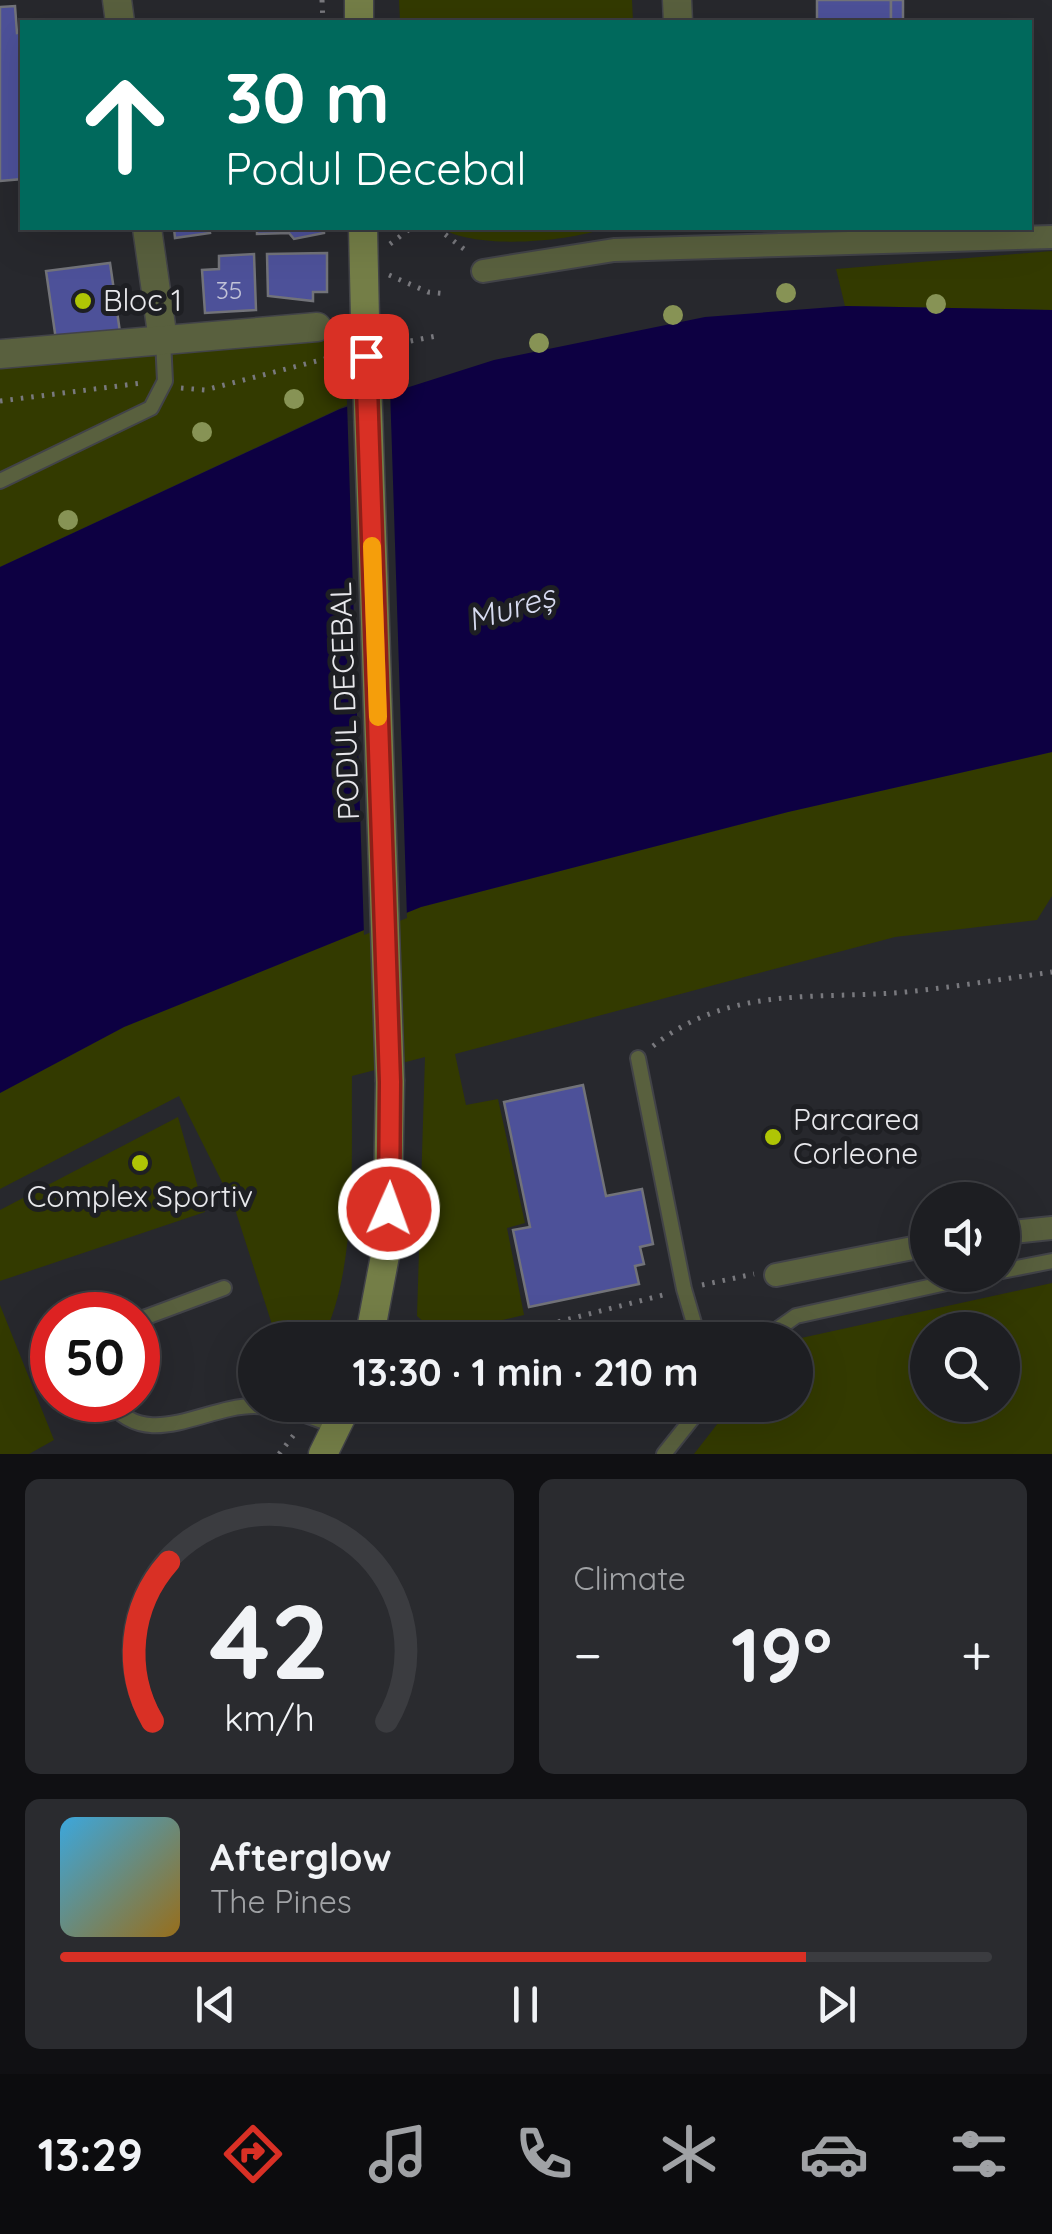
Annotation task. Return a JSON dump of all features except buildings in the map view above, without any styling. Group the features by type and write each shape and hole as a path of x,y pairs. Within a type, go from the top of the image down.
{"main road":[{"name":"PODUL DECEBAL","path":"363,230 390,1082 387,1245 380,1322"},
{"path":"323,1453 339,1422"}],"street":[{"path":"147,230 163,340"},
{"path":"483,270 614,250 1052,237"},
{"path":"0,354 318,327"},
{"path":"1020,1231 1052,1228"},
{"path":"776,1275 910,1249"}],"lane":[{"path":"0,481 151,408 165,380 163,340"},
{"path":"638,1058 694,1322"},
{"path":"1020,1267 1052,1261"},
{"path":"160,1312 224,1288"},
{"path":"788,1322 796,1316 910,1291"},
{"path":"133,1422 175,1425 238,1409"},
{"path":"664,1454 689,1422"}],"path":[{"path":"383,252 409,230"},
{"path":"441,230 452,235 483,270"},
{"path":"384,272 416,288 448,294"},
{"path":"377,348 436,336"},
{"path":"0,401 165,380 192,392 357,352"},
{"path":"638,1058 669,1034 712,1010 752,1000 906,992 1052,972"},
{"path":"557,1322 684,1289 765,1272 776,1275"}],"green space":[{"path":"399,0 632,0 633,20 400,20"},
{"path":"446,230 599,230 522,242 457,235"},
{"path":"1052,251 1052,310 845,306 836,269"},
{"path":"345,319 347,405 0,567 0,343"},
{"path":"1052,752 1052,896 1037,920 895,937 455,1054 466,1105 498,1099 525,1223 507,1228 524,1315 494,1322 424,1322 417,1316 425,1057 352,1076 347,1246 329,1322 271,1322 234,1206 179,1096 0,1189 0,1093 124,1027 421,907 788,812"},
{"name":"Complex Sportiv","path":"178,1117 205,1212 0,1281 0,1210"},
{"path":"1052,1283 1052,1454 694,1454 719,1422 813,1422 813,1335 910,1314 910,1422 1020,1422 1020,1312 920,1312"},
{"path":"0,1305 30,1380 30,1422 47,1422 54,1440 29,1454 0,1454"}],"water":[{"name":"Mureș","path":"846,306 1052,310 1052,752 788,812 421,907 124,1027 0,1093 0,567 340,409 494,360 705,317"}],"pier":[{"path":"390,388 407,918 364,935 347,402"}],"slow traffic":[{"path":"372,546 378,717"}],"place":[{"name":"Bloc 1","path":"83,301"},
{"name":"Parcarea Corleone","path":"773,1137"},
{"name":"Complex Sportiv","path":"140,1163"}],"route":[{"path":"366,356 390,1082 389,1209"}]}
